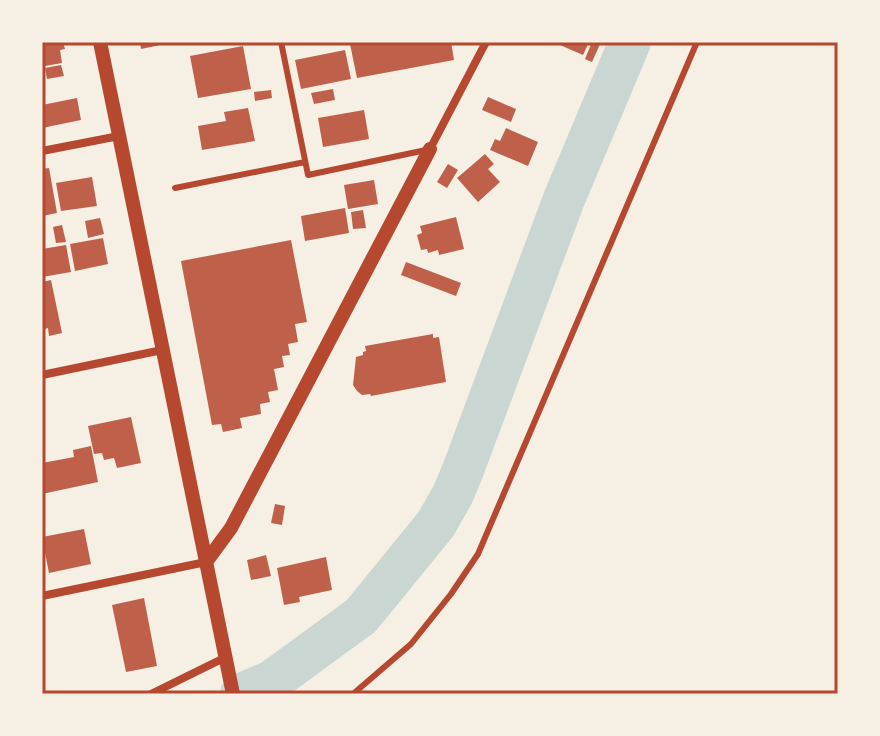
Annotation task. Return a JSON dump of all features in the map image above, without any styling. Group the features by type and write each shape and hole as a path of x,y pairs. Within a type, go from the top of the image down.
{"street":[{"path":"100,42 232,688"},
{"path":"42,596 206,562 231,528 486,42"},
{"path":"42,151 119,136"},
{"path":"42,375 162,350"},
{"path":"151,694 226,657"}],"lane":[{"path":"281,42 308,175 430,149"},
{"path":"353,694 411,644 478,554 697,42"},
{"path":"175,188 305,162"}],"building":[{"path":"42,42 63,42 65,49 60,50 62,63 45,66"},
{"path":"140,42 169,42 170,43 141,49"},
{"path":"451,42 454,60 357,78 350,44"},
{"path":"553,42 589,42 583,55"},
{"path":"592,42 601,42 592,62 585,59"},
{"path":"243,46 251,89 198,98 190,56"},
{"path":"345,50 351,79 301,89 295,60"},
{"path":"61,65 64,76 47,79 45,68"},
{"path":"333,89 335,100 314,104 311,93"},
{"path":"271,90 272,98 255,101 254,92"},
{"path":"488,97 516,109 511,122 482,110"},
{"path":"77,98 81,120 42,128 42,105"},
{"path":"248,108 255,141 202,150 198,126 226,121 224,112"},
{"path":"364,110 369,139 323,147 318,118"},
{"path":"506,128 538,142 528,166 490,150 495,139 500,141"},
{"path":"485,154 494,164 488,169 500,182 478,202 457,178"},
{"path":"448,164 458,170 447,188 437,182"},
{"path":"49,168 57,213 42,216 42,169"},
{"path":"92,177 97,206 61,211 56,183"},
{"path":"374,180 378,204 348,209 344,185"},
{"path":"345,208 349,233 305,241 301,216"},
{"path":"363,210 366,228 353,229 351,212"},
{"path":"456,217 464,249 439,255 438,250 428,253 427,249 421,250 417,235 422,233 420,226"},
{"path":"100,218 104,234 88,238 85,221"},
{"path":"62,225 66,242 56,243 53,227"},
{"path":"103,238 108,264 75,271 70,244"},
{"path":"291,240 307,322 295,324 298,342 288,344 290,355 282,356 284,367 274,369 278,390 268,392 270,402 260,404 261,414 240,418 242,428 223,432 221,424 212,425 181,261"},
{"path":"66,245 71,272 42,277 42,249"},
{"path":"406,262 461,283 456,296 401,275"},
{"path":"51,280 62,333 49,336 48,328 42,330 42,282"},
{"path":"433,334 433,338 439,337 446,382 371,396 357,391 353,385 356,357 363,355 365,346"},
{"path":"131,417 141,463 117,468 114,458 104,460 102,453 94,454 88,426"},
{"path":"91,446 98,482 42,494 42,463 74,457 73,450"},
{"path":"275,504 285,506 282,525 271,523"},
{"path":"84,529 91,564 49,573 42,537"},
{"path":"266,555 271,576 251,580 247,560"},
{"path":"326,557 332,590 299,597 300,602 284,605 277,568"},
{"path":"144,598 157,666 126,672 112,605"}],"waterway":[{"path":"241,694 272,681 361,616 436,524 463,470 564,199 630,42"}]}
